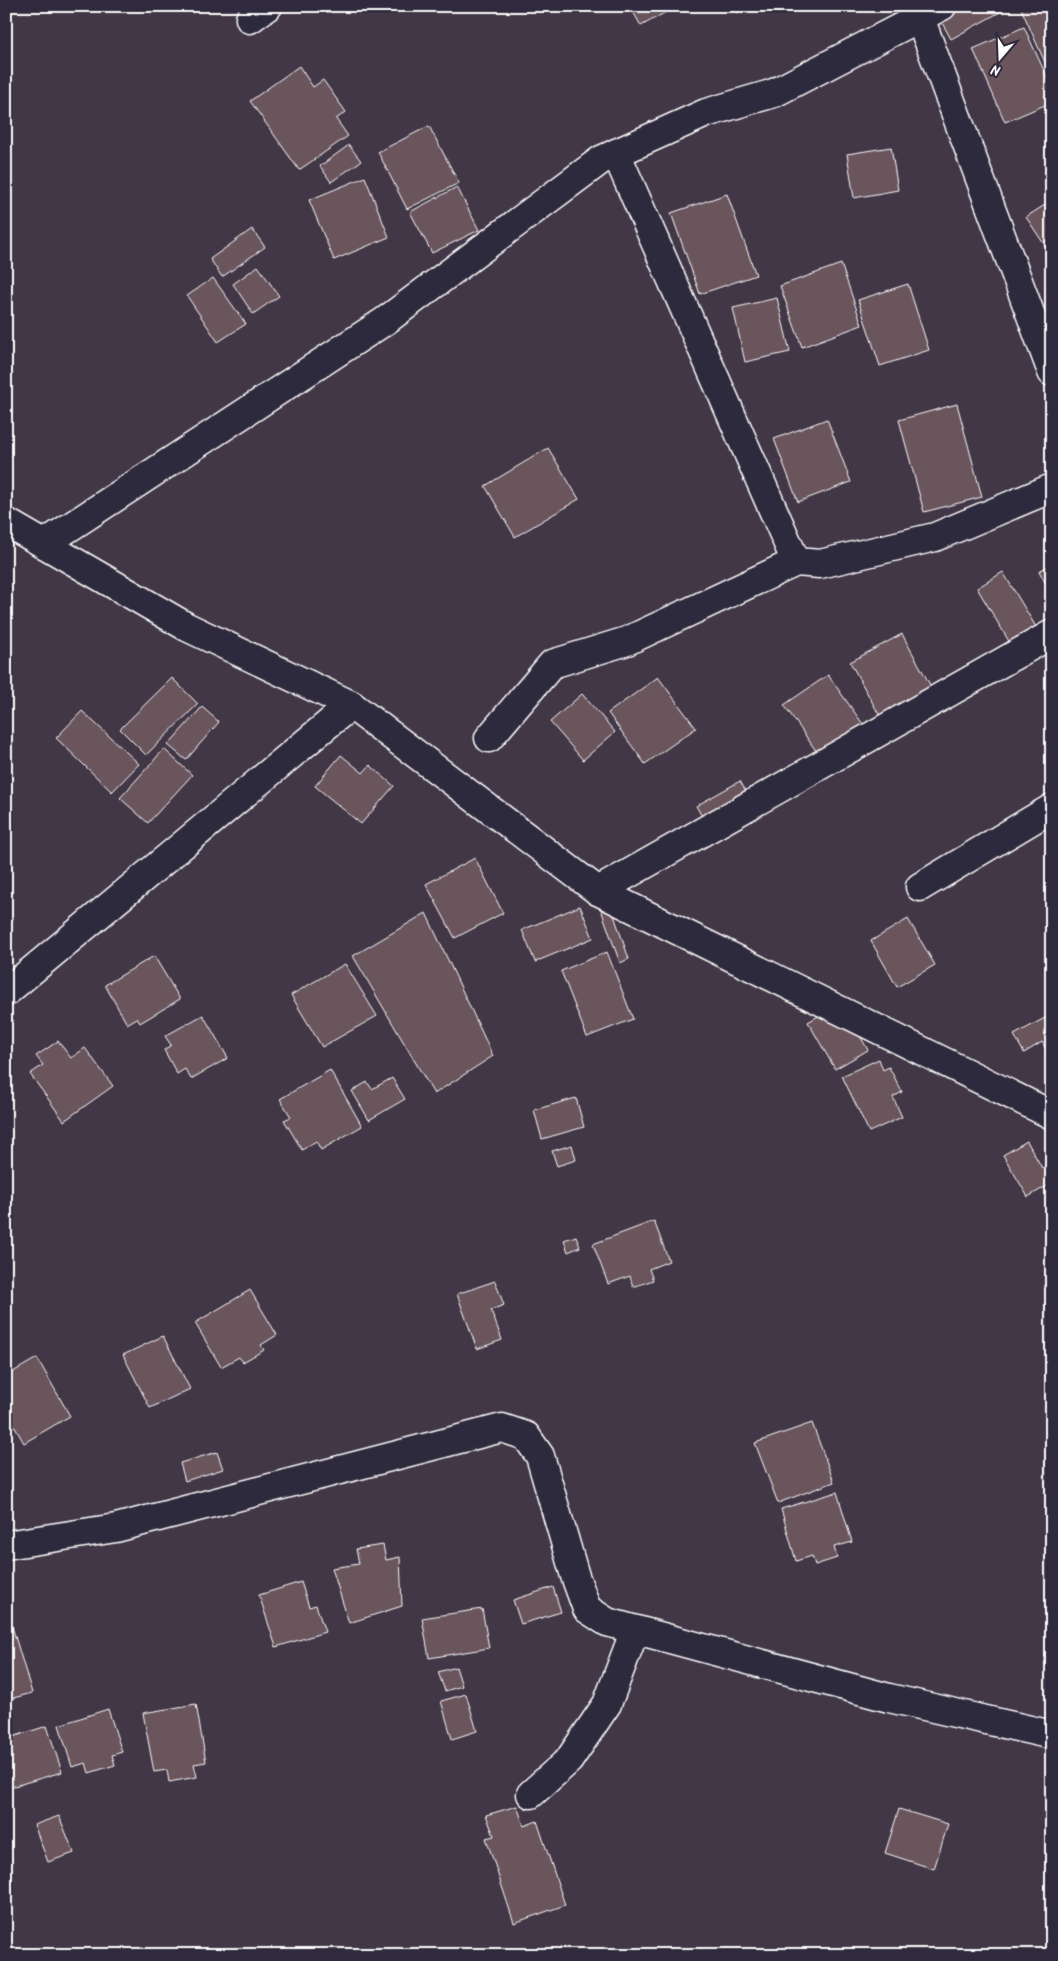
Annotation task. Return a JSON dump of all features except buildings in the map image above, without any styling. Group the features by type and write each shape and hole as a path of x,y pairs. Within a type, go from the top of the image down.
{"street":[{"path":"44,544 385,321 602,160 706,113 774,93 931,12 1052,372"},
{"path":"616,153 796,562"},
{"path":"489,738 552,664 627,641 796,562 820,564 935,537 1052,488"},
{"path":"6,522 187,627 351,705 598,892 1052,1115"},
{"path":"598,892 1052,634"},
{"path":"6,992 351,705"},
{"path":"920,887 1052,808"},
{"path":"6,1545 116,1528 502,1428 526,1436 540,1456 574,1576 587,1608 608,1622 889,1698 1052,1735"},
{"path":"531,1794 569,1760 608,1704 635,1630"}]}
